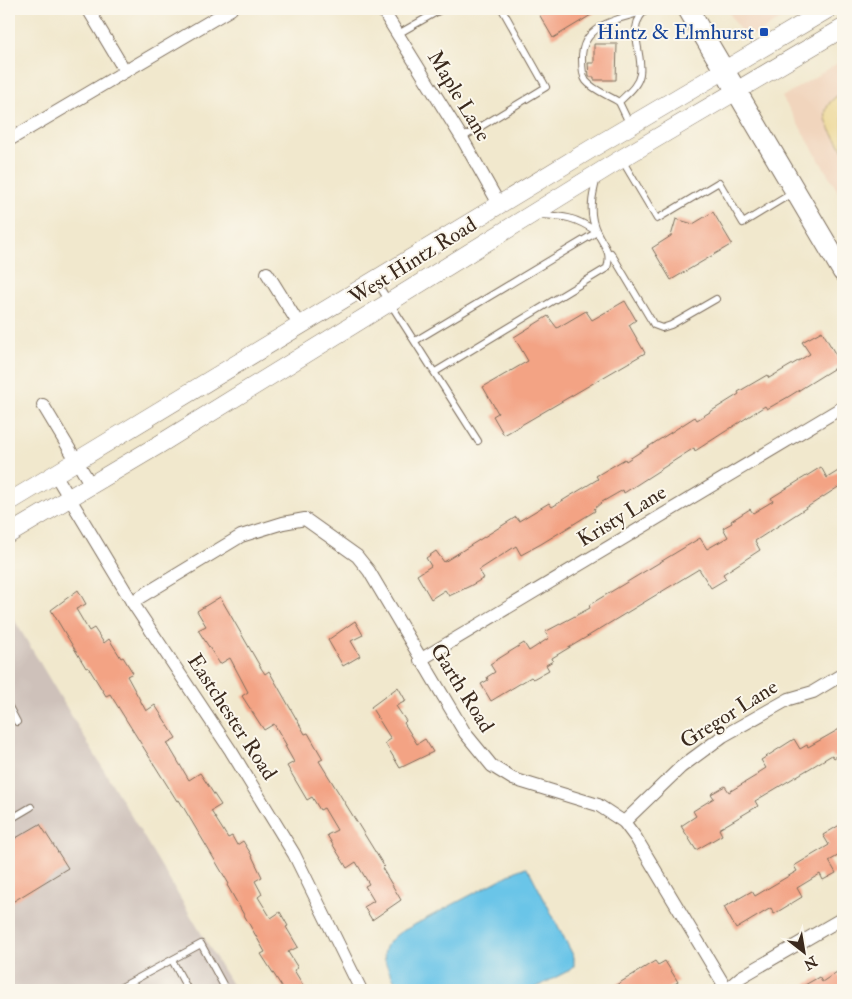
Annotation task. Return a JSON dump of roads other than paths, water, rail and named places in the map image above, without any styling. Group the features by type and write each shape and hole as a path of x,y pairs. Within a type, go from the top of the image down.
{"main road":[{"path":"688,9 738,90 843,272"},
{"name":"West Hintz Road","path":"9,502 725,69 809,16 828,9"},
{"name":"West Hintz Road","path":"9,534 530,214 843,28"}],"street":[{"path":"88,9 126,71"},
{"path":"9,140 231,9"},
{"name":"Maple Lane","path":"382,9 462,138 499,204"},
{"path":"267,273 300,326"},
{"path":"43,405 91,485"},
{"name":"Kristy Lane","path":"420,660 843,407"},
{"name":"Eastchester Road","path":"55,474 132,602 231,751 294,854 362,990"},
{"name":"Garth Road","path":"132,602 242,536 283,522 305,520 357,556 369,571 465,733 492,766 512,779 598,804 624,822 640,845 727,990"},
{"name":"Gregor Lane","path":"624,822 681,768 723,736 789,699 813,692 843,674"},
{"path":"727,990 740,977 843,918"}],"lane":[{"path":"398,34 442,9"},
{"path":"462,138 546,87 502,9"},
{"path":"619,102 634,88 640,74 635,32 645,10"},
{"path":"630,125 619,102 586,82 582,70 582,49 586,38 602,25 645,10"},
{"path":"621,159 657,219 719,182 743,223 796,191"},
{"path":"598,173 591,201 597,232 654,325 662,328 716,299"},
{"path":"530,214 566,216 578,220 597,232"},
{"path":"415,341 597,232"},
{"path":"435,372 607,268 610,260 609,250"},
{"path":"375,280 478,441"},
{"path":"9,707 17,722"},
{"path":"9,820 31,807"},
{"path":"116,990 201,944 226,990"},
{"path":"172,960 188,990"}],"water":[{"path":"526,868 530,872 574,957 574,966 570,970 531,990 400,990 385,960 384,953 391,940 399,933 520,869"}],"place":[{"name":"Hintz & Elmhurst","path":"764,32"}]}
